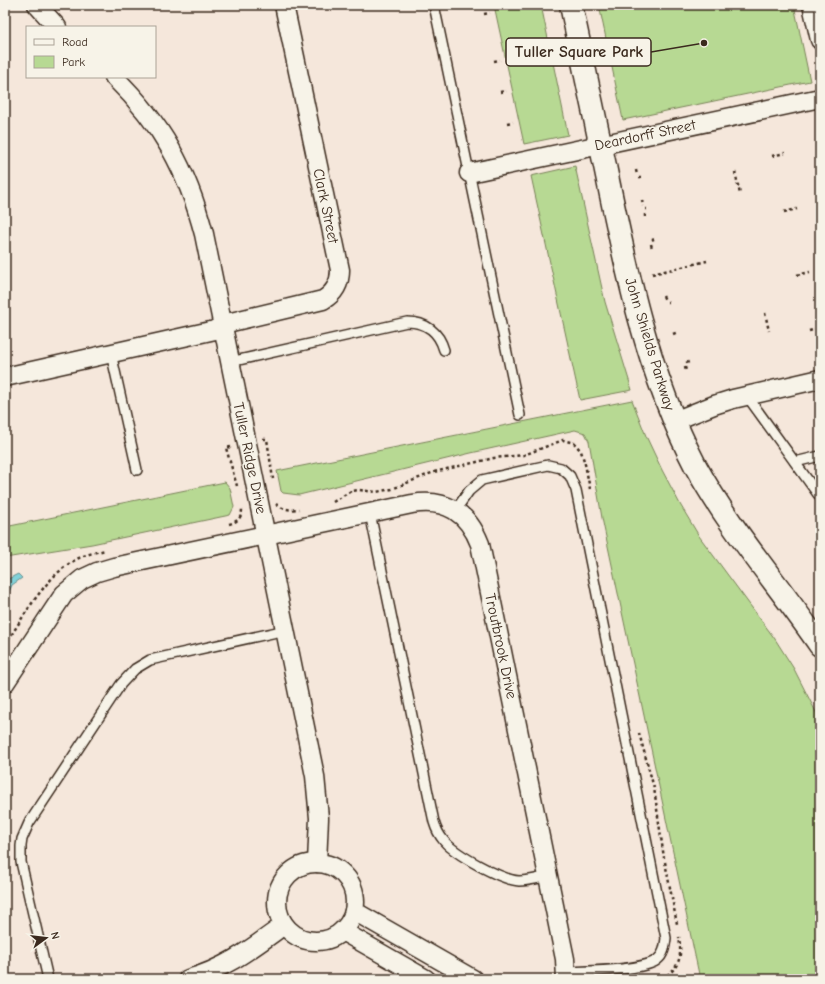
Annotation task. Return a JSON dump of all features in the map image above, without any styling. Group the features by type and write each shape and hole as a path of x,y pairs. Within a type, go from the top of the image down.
{"street":[{"path":"37,5 56,26"},
{"name":"Clark Street","path":"5,377 223,326 323,300 333,292 340,279 340,270 284,5"},
{"name":"John Shields Parkway","path":"571,5 632,293 649,352 674,421 695,465 724,513 820,645"},
{"path":"812,5 820,40"},
{"name":"Tuller Ridge Drive","path":"115,78 135,98 158,126 171,148 186,178 204,234 315,776 319,818 317,863"},
{"name":"Deardorff Street","path":"469,173 820,98"},
{"path":"674,421 724,402 820,380"},
{"name":"Troutbrook Drive","path":"5,683 59,601 70,589 82,580 97,572 114,567 422,502 441,504 455,511 466,519 472,527 480,544 549,876 565,959 566,976"},
{"path":"317,863 334,867 348,879 355,896 354,911 351,920 342,932 323,941 311,941 299,938 289,931 278,914 276,902 284,878 294,869 305,864 317,863"},
{"path":"354,911 473,979"},
{"path":"188,979 208,973 228,964 284,925"},
{"path":"342,932 426,979"}],"lane":[{"path":"434,5 520,415"},
{"path":"230,362 407,322 418,323 429,327 437,335 444,350"},
{"path":"111,353 137,470"},
{"path":"747,396 820,497"},
{"path":"795,462 820,456"},
{"path":"455,511 469,491 482,480 548,465 561,468 570,476 576,490 666,938 664,949 658,960 644,966 566,976"},
{"path":"370,513 437,831 444,841 455,851 506,878 524,881 549,876"},
{"path":"48,979 21,862 20,854 22,839 29,823 121,684 135,669 150,660 286,630"}],"path":[{"path":"484,14 490,13"},
{"path":"494,61 500,60"},
{"path":"500,92 506,91"},
{"path":"507,123 513,122"},
{"path":"772,156 785,153"},
{"path":"636,170 637,175"},
{"path":"735,172 740,194"},
{"path":"642,200 645,208"},
{"path":"784,212 797,209"},
{"path":"644,214 645,218"},
{"path":"651,244 652,248"},
{"path":"652,274 707,261"},
{"path":"797,275 810,272"},
{"path":"663,296 667,302"},
{"path":"765,313 769,331"},
{"path":"809,330 820,328"},
{"path":"673,334 678,332"},
{"path":"685,367 686,371"},
{"path":"238,488 226,448 267,438 273,481"},
{"path":"330,504 353,490 376,492 392,489 434,472 494,458 524,455 562,440 574,444 581,452 586,464 590,490"},
{"path":"274,500 276,504 284,508 292,510 304,508"},
{"path":"224,525 235,522 240,518 242,506"},
{"path":"5,645 42,590 65,566 78,558 107,550"},
{"path":"5,704 9,706"},
{"path":"638,729 654,788 664,856 678,927"},
{"path":"662,979 676,968 680,958 681,948 679,932"},
{"path":"668,975 670,979"}],"green space":[{"path":"494,5 541,5 568,135 524,144"},
{"path":"599,5 794,5 810,81 623,120"},
{"path":"575,166 605,302 632,390 580,400 531,176"},
{"path":"632,400 646,436 681,506 699,536 775,639 794,669 820,720 820,979 700,979 602,518 589,441 585,433 575,430 471,453 299,495 283,493 281,491 277,471"},
{"path":"225,482 230,488 234,507 230,515 92,544 5,558 5,527"}],"water":[{"path":"18,574 22,578 12,585 5,601 5,578 8,579"}],"place":[{"name":"Tuller Square Park","path":"704,43"}]}
